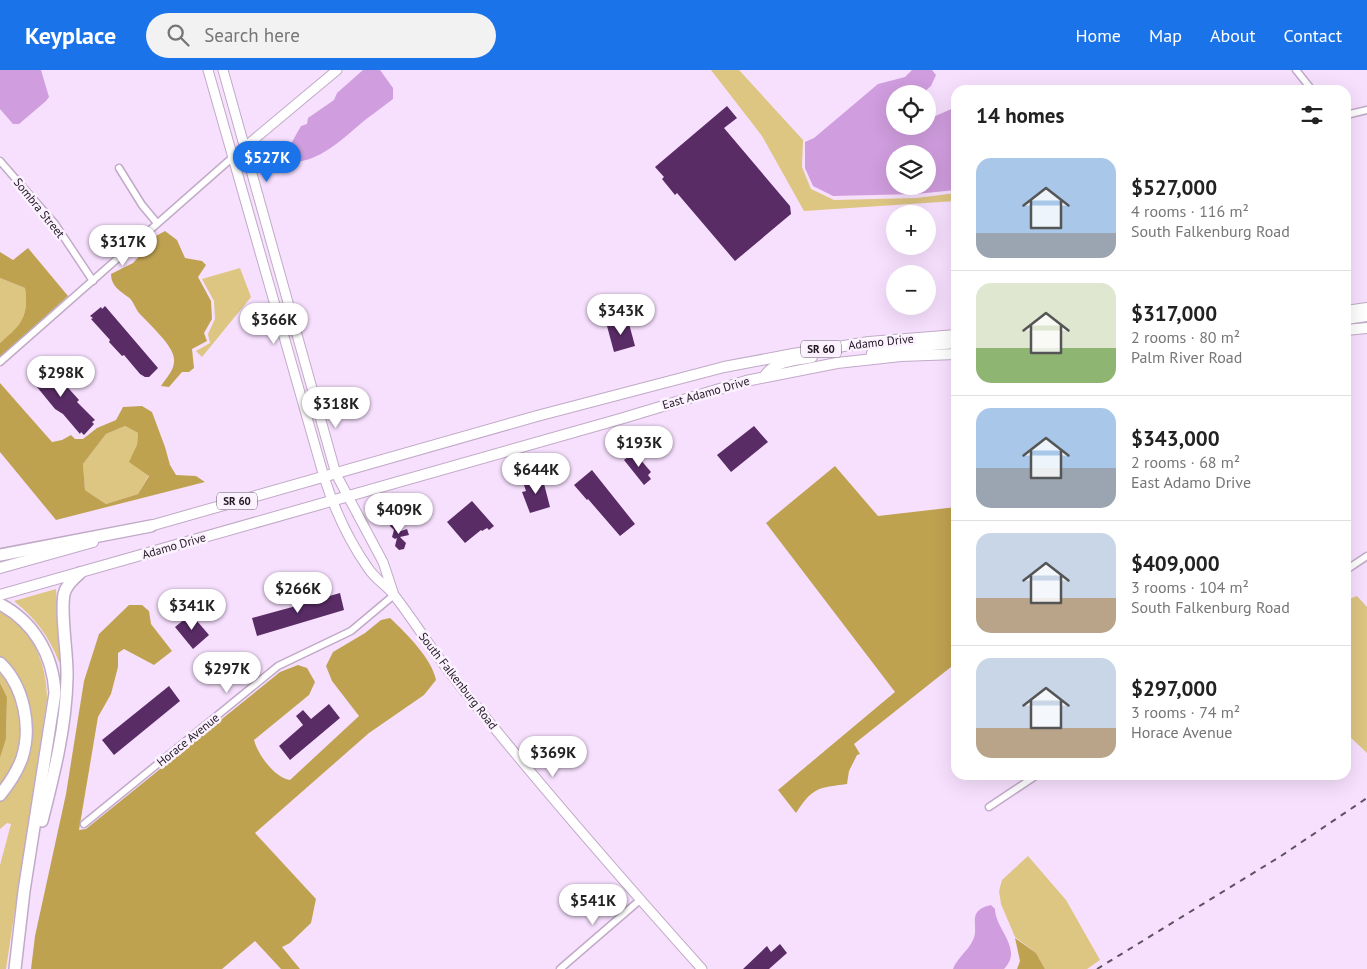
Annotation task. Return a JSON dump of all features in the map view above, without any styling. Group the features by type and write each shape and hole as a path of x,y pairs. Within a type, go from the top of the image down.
{"highway":[{"path":"0,555 150,526"},
{"path":"24,891 54,775 63,729 68,661 64,596 69,584 80,573"},
{"path":"0,604 19,616 39,640 50,661 54,683 53,710 24,891 15,969"},
{"path":"0,663 20,695 25,715 26,736 22,758 0,795"}],"main road":[{"path":"1351,310 1367,308"},
{"path":"1351,318 1367,316"},
{"path":"1351,330 1367,328"},
{"name":"Adamo Drive","path":"688,376 793,354 869,342 951,335"},
{"path":"764,377 770,368 778,364 857,349 869,342"},
{"path":"871,359 872,353 882,349 951,343"},
{"name":"East Adamo Drive","path":"347,497 764,377 808,367 871,359 951,354"},
{"name":"East Adamo Drive","path":"336,474 537,416 688,376"},
{"name":"Adamo Drive","path":"0,568 336,474"},
{"name":"Adamo Drive","path":"0,595 347,497"}],"street":[{"name":"South Falkenburg Road","path":"208,70 324,477 332,501 369,570 394,595 422,636 474,703 640,900 702,969"},
{"name":"South Falkenburg Road","path":"223,70 336,474 382,562 394,595"},
{"path":"0,362 233,157 337,70"},
{"path":"1296,70 1308,85"},
{"path":"1351,114 1367,110"},
{"name":"Sombra Street","path":"0,161 55,224 92,280"},
{"path":"119,168 142,206 157,224"},
{"path":"250,219 264,214"},
{"path":"275,305 288,302"},
{"path":"1351,567 1367,556"},
{"name":"Horace Avenue","path":"84,824 278,666 351,631 394,595"},
{"path":"989,807 1030,780"},
{"path":"560,969 640,900"}],"shaded area":[{"path":"0,70 41,70 49,97 19,124 13,124 0,109"},
{"path":"363,70 380,70 393,88 393,99 325,151 306,160 286,161 284,156 301,126 307,124 308,118 334,100 337,93"},
{"path":"711,70 739,70 803,140 802,167 811,189 834,200 917,198 951,194 951,201 804,211 762,136"},
{"path":"912,70 932,70 936,75 931,85 886,85 886,135 936,135 936,116 951,109 951,190 936,192 936,145 886,145 886,195 833,196 813,186 805,168 805,142 814,138 878,84 905,77"},
{"path":"165,231 177,240 185,258 202,261 206,265 198,277 211,301 212,319 204,333 207,341 192,349 194,368 189,372 182,372 169,387 161,386 173,367 174,359 170,348 139,313 130,298 114,285 111,278 111,274 133,263 148,247 148,243"},
{"path":"28,248 68,296 0,357 0,343 22,320 26,298 25,288 0,278 0,252 13,260"},
{"path":"240,268 251,297 202,357 196,351 210,343 208,334 215,319 214,301 202,279"},
{"path":"0,278 25,288 26,306 22,320 0,343"},
{"path":"0,383 52,442 62,440 71,435 75,439 83,439 97,428 116,420 123,407 142,406 152,412 170,465 176,475 196,476 205,482 56,520 0,452","holes":["125,426 138,433 137,445 129,462 149,476 138,494 106,504 85,490 83,464 106,434"]},
{"path":"125,426 138,433 137,445 149,475 138,494 106,504 85,490 83,464 106,434"},
{"path":"835,466 878,516 951,508 951,667 854,744 860,754 857,755 849,771 847,784 817,790 807,798 796,813 778,790 895,692 766,523"},
{"path":"56,589 61,661 59,662 41,628 14,601"},
{"path":"1357,596 1367,607 1367,753 1351,738 1351,598"},
{"path":"129,605 142,605 149,611 151,624 172,651 154,665 124,649 118,653 118,667 111,694 98,717 79,830 86,829 280,672 298,665 307,668 315,682 309,695 254,740 259,752 268,765 279,775 290,780 359,716 332,681 326,666 333,652 365,633 381,620 390,618 397,624 418,647 434,672 436,680 424,695 369,733 255,833 316,899 311,923 290,943 282,947 300,969 281,969 255,941 222,969 31,969 35,936 66,794 84,681 99,634"},
{"path":"0,611 21,627 36,649 44,673 47,699 6,969 0,969 0,865 11,824 7,823 0,829 0,801 8,793 30,733 0,658"},
{"path":"0,669 14,689 22,724 18,760 0,791 0,758 6,739 7,697 0,683"},
{"path":"0,683 7,697 6,739 0,758"},
{"path":"1028,856 1066,900 1100,960 1087,969 1045,969 1036,953 1015,937 1001,904 999,891 1002,880"},
{"path":"991,905 995,909 999,924 1010,946 1009,962 1004,969 953,969 973,940 975,935 975,919 978,911"},
{"path":"1015,938 1036,953 1045,969 1017,969 1020,961"}],"building":[{"path":"727,106 737,118 724,128 790,206 791,214 735,261 677,193 675,195 662,179 664,177 655,167"},
{"path":"105,306 158,368 149,377 140,374 124,355 122,356 91,319 93,318 90,316"},
{"path":"628,320 635,346 614,352 607,326"},
{"path":"40,363 44,363 60,382 62,381 79,400 77,402 95,420 92,422 94,424 84,435 81,432 80,434 63,414 55,409 28,376 31,374 29,372"},
{"path":"754,426 768,442 731,472 717,455"},
{"path":"634,452 651,472 648,475 651,479 644,485 624,460"},
{"path":"592,470 635,524 620,536 574,485"},
{"path":"542,476 550,507 530,513 522,492 526,491 523,482"},
{"path":"472,501 494,526 489,530 487,528 481,530 465,543 447,522"},
{"path":"396,519 400,521 398,532 407,529 409,535 400,537 406,543 404,549 399,550 395,546 397,538 392,537 394,530 390,526 391,521"},
{"path":"340,593 344,610 257,636 252,618 296,606 294,598 302,595 305,603"},
{"path":"191,614 209,635 193,649 175,627"},
{"path":"169,686 180,701 114,755 102,740"},
{"path":"329,704 340,718 290,760 279,746 303,725 296,716 303,710 311,719"},
{"path":"780,944 787,953 769,969 743,969 767,946 771,952"}],"railway":[{"path":"1097,969 1281,856 1367,798"}]}
